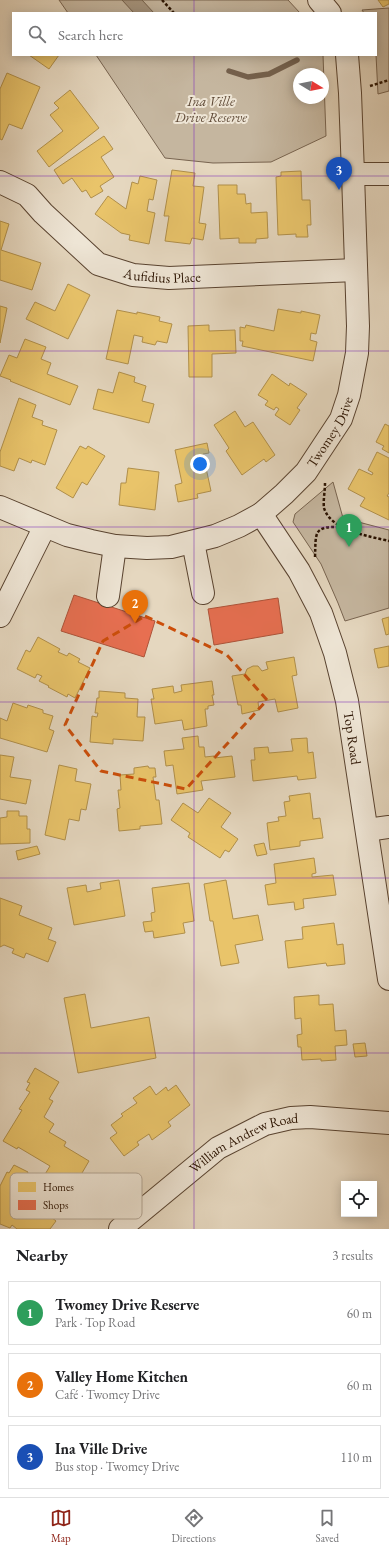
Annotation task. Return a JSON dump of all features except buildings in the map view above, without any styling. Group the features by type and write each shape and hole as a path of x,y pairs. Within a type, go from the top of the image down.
{"street":[{"path":"319,0 329,12"},
{"name":"Twomey Drive","path":"0,507 67,535 91,542 115,546 147,548 171,547 215,536 239,526 261,514 306,472 341,419 349,395 357,353 358,326 353,174 347,56"},
{"path":"353,174 389,174"},
{"name":"Aufidius Place","path":"0,182 27,195 43,213 98,264 133,274 169,278 356,270"},
{"name":"Top Road","path":"261,514 299,571 321,613 335,653 347,701 389,979"},
{"path":"0,616 45,526"},
{"path":"193,542 203,593"},
{"path":"108,596 115,546"},
{"path":"367,830 389,827"},
{"name":"William Andrew Road","path":"142,1211 218,1148 265,1124 291,1118 310,1117 389,1123"},
{"name":"William Andrew Road","path":"120,1229 132,1219"}],"path":[{"path":"162,0 173,12"},
{"path":"369,87 389,80"},
{"path":"325,483 324,507 328,516 342,527 356,533 389,541"},
{"path":"315,560 316,536 320,529 327,527 342,527"}],"highlighted area":[{"path":"145,616 227,655 267,700 186,789 101,771 65,725 103,641"}],"green space":[{"path":"59,0 288,0 299,12 67,12"},
{"path":"389,8 389,91 378,94 376,56 377,12 363,12 362,10"},
{"name":"Ina Ville Drive Reserve","path":"97,56 323,56 323,68 293,68 293,104 325,104 326,136 271,162 213,163 165,158"},
{"path":"333,482 343,518 389,530 389,608 345,621 321,564 293,522 295,514"}],"shaded area":[{"path":"122,0 142,0 153,12 133,12"}],"waterway":[{"path":"229,71 248,77 269,74 297,60"}],"place":[{"name":"Ina Ville Drive","path":"339,190"},
{"name":"Twomey Drive Reserve","path":"349,547"},
{"name":"Valley Home Kitchen","path":"135,623"}]}
